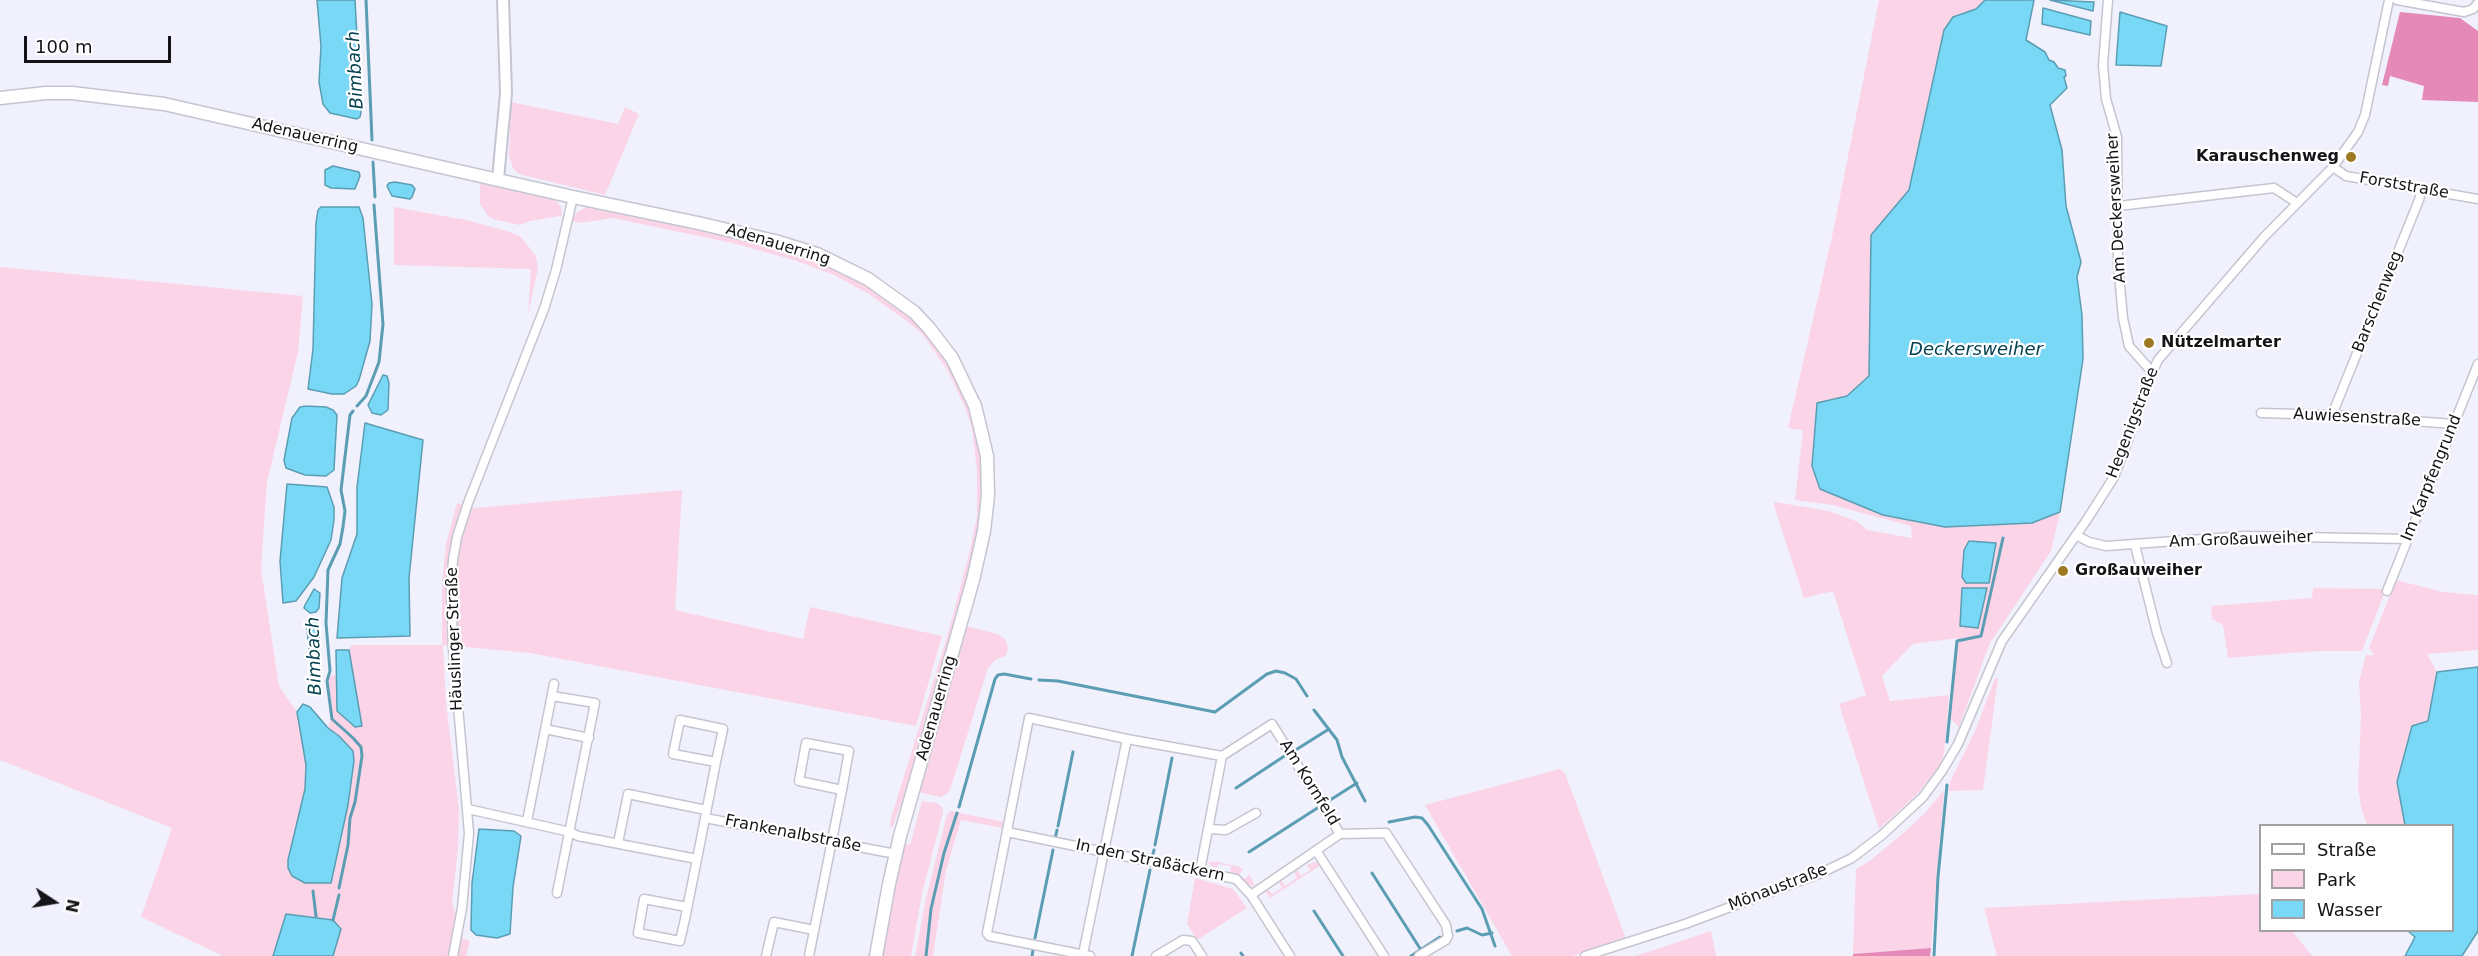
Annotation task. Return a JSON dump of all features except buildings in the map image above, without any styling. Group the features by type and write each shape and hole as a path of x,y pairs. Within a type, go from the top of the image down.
{"main road":[{"name":"Adenauerring","path":"0,98 46,93 126,98 164,104 573,197 698,222 776,241 837,263 885,289 914,312 940,341 961,374 975,406 984,440 988,473 984,531 973,580 896,854 876,956"}],"street":[{"path":"498,179 506,93 503,0"},
{"name":"Am Deckersweiher","path":"2108,0 2103,65 2106,99 2117,137 2118,264 2123,318 2129,346 2152,372"},
{"name":"Hegenigstraße","path":"1942,771 1958,744 2002,641 2106,491 2117,470 2152,372 2165,351 2220,286 2333,167 2358,132 2365,115 2389,0"},
{"path":"2397,0 2464,12 2473,9 2478,3"},
{"name":"Forststraße","path":"2333,167 2346,176 2478,199"},
{"path":"2118,206 2274,188 2297,203"},
{"name":"Barschenweg","path":"2332,415 2422,189"},
{"name":"Häuslinger Straße","path":"453,956 462,908 469,833 452,638 451,585 457,537 468,502 544,309 556,270 573,197"},
{"name":"Im Karpfengrund","path":"2387,591 2478,364"},
{"name":"Auwiesenstraße","path":"2261,413 2332,415 2454,424"},
{"name":"Am Großauweiher","path":"2076,535 2100,545 2135,545 2245,536 2407,538"},
{"path":"2135,545 2167,663"},
{"path":"527,822 554,684"},
{"path":"552,696 595,704 557,893"},
{"path":"1127,739 1103,851 1087,955 989,936 987,933 1029,718 1222,756 1200,871"},
{"path":"706,814 723,729 680,720 673,754 716,762"},
{"name":"Am Kornfeld","path":"1222,756 1272,724 1340,834 1381,832 1390,837 1448,930 1446,940 1419,956"},
{"path":"545,729 589,738"},
{"path":"808,956 832,841 842,790 849,752 806,743 799,782 842,790"},
{"name":"Mönaustraße","path":"1585,956 1694,920 1821,873 1852,858 1923,797 1942,771"},
{"name":"Frankenalbstraße","path":"618,843 628,794 706,814 896,854"},
{"path":"468,809 570,832 578,836 697,859"},
{"path":"1209,830 1226,830 1256,813"},
{"name":"Frankenalbstraße","path":"687,908 644,899 638,933 680,941 687,908 706,814"},
{"name":"In den Straßäckern","path":"1007,832 1236,879 1251,895 1290,956"},
{"path":"1251,895 1317,852 1340,834"},
{"path":"1317,852 1384,956"},
{"path":"766,956 774,922 814,930"},
{"path":"1156,956 1183,940 1191,941 1202,956"}],"green space":[{"path":"1879,0 1985,0 1976,9 1953,17 1944,30 1909,190 1871,235 1869,376 1847,396 1817,403 1812,466 1820,489 1883,515 1945,527 2032,523 2060,512 2051,551 1990,643 1959,727 1951,719 1957,638 1913,644 1882,676 1890,701 1949,695 1944,754 1940,765 1916,795 1879,829 1839,704 1866,695 1833,591 1804,598 1774,506 1775,502 1829,511 1858,522 1867,530 1912,538 1911,526 1832,505 1795,500 1803,430 1788,428 1833,232"},
{"path":"511,102 618,124 625,107 639,114 605,195 519,174 513,168 509,155"},
{"path":"480,183 555,200 561,207 562,214 520,225 496,220 489,217 480,204"},
{"path":"394,207 466,220 521,237 536,256 538,268 528,315 531,269 394,265"},
{"path":"586,207 726,235 792,252 818,261 871,286 912,318 930,337 960,384 971,411 982,466 980,516 967,581 914,769 892,828 891,818 948,634 977,516 977,470 972,429 948,371 923,335 908,322 869,294 834,275 794,260 732,243 613,218 580,223 572,221 575,214"},
{"path":"0,267 303,296 298,352 267,482 261,569 279,686 297,712 306,765 305,789 331,883 342,839 354,761 353,751 328,728 332,714 328,677 337,674 337,711 362,726 349,650 352,645 442,645 442,583 446,544 457,503 474,508 682,490 675,610 803,639 810,607 942,636 916,726 530,653 443,645 446,702 459,809 458,849 452,902 463,938 470,941 466,956 333,956 341,929 333,920 287,914 273,956 223,956 141,917 172,828 0,760"},
{"path":"2396,580 2443,592 2478,595 2478,650 2427,654 2437,672 2428,721 2412,727 2397,782 2405,824 2367,824 2361,807 2358,788 2361,717 2359,681 2366,655 2374,655 2369,648"},
{"path":"2313,588 2386,589 2362,651 2317,651 2228,658 2223,625 2212,619 2211,606 2312,598"},
{"path":"966,626 997,634 1005,639 1008,647 1006,656 995,660 988,668 951,787 947,794 940,797 918,792"},
{"path":"1995,678 1998,678 1983,790 1949,791 1950,782 1976,729"},
{"path":"1560,769 1565,773 1626,939 1572,956 1512,956 1425,805"},
{"path":"1944,790 1931,948 1853,954 1856,869 1871,860 1909,828"},
{"path":"922,801 937,803 943,808 943,812 922,894 911,956 881,956 903,844 910,845"},
{"path":"950,811 1004,822 1003,828 961,820 946,871 933,956 915,956 926,898 947,815"},
{"path":"1207,862 1240,867 1243,869 1239,875 1245,879 1249,874 1255,886 1248,885 1238,876 1230,873 1231,866 1218,864 1216,870"},
{"path":"1316,862 1321,865 1270,898 1265,891 1268,889 1272,894 1282,888 1279,882 1281,880 1285,886 1297,878 1294,872 1297,870 1301,876 1310,870 1307,864"},
{"path":"1195,878 1233,889 1247,908 1197,940 1187,924"},
{"path":"2259,894 2259,932 2293,932 2312,956 1997,956 1984,908"},
{"path":"1711,931 1716,956 1635,956 1654,950"}],"shaded area":[{"path":"2400,12 2460,18 2478,31 2478,102 2422,100 2424,86 2390,76 2388,86 2382,85"},
{"path":"1931,948 1930,956 1853,956 1853,954"}],"water":[{"path":"317,0 355,0 361,112 357,119 330,113 323,104 319,82 321,46"},
{"name":"Deckersweiher","path":"1985,0 2034,0 2026,40 2045,52 2049,60 2054,62 2058,68 2065,70 2067,88 2050,105 2062,150 2066,206 2081,262 2077,277 2082,315 2083,359 2060,512 2032,523 1945,527 1883,515 1820,489 1812,466 1817,403 1847,396 1869,376 1871,235 1909,190 1944,30 1953,17 1976,9"},
{"path":"2050,0 2094,2 2093,11"},
{"path":"2043,8 2091,21 2090,35 2042,24"},
{"path":"2120,12 2167,26 2161,66 2116,65"},
{"path":"333,166 359,172 360,176 355,189 331,188 325,185 325,170"},
{"path":"395,182 412,185 415,189 410,199 392,196 387,186"},
{"path":"321,207 359,207 363,218 372,304 370,341 359,380 356,386 344,394 308,389 313,349 316,223 318,210"},
{"path":"383,375 387,376 389,383 388,410 381,415 372,413 368,405"},
{"path":"300,407 326,407 337,415 334,470 326,476 305,475 286,468 284,460 292,418"},
{"path":"365,423 423,440 409,578 410,636 337,638 342,578 357,534 357,487"},
{"path":"287,484 327,487 334,507 334,520 331,540 314,577 296,601 283,603 280,561"},
{"path":"1969,541 1996,543 1989,583 1966,583 1962,577 1964,550"},
{"path":"1962,588 1987,588 1978,628 1960,626"},
{"path":"314,589 320,593 319,608 316,612 310,613 304,608"},
{"path":"316,621 318,625 320,647 309,649 306,622"},
{"path":"336,650 349,650 362,726 355,727 337,711"},
{"path":"2478,667 2478,931 2462,956 2405,956 2415,937 2409,932 2454,932 2454,824 2405,824 2397,782 2412,726 2428,721 2437,672"},
{"path":"303,704 310,707 328,728 353,751 354,761 348,805 331,883 305,883 292,876 288,868 305,789 306,765 297,712"},
{"path":"479,829 514,831 521,836 513,887 510,934 497,938 476,935 471,930 472,883"},
{"path":"286,914 333,920 341,929 333,956 273,956"}],"waterway":[{"name":"Bimbach","path":"366,0 372,140"},
{"name":"Bimbach","path":"373,162 375,197"},
{"name":"Bimbach","path":"357,406 366,396 379,362 383,324 374,205"},
{"name":"Bimbach","path":"339,888 362,756 361,747 332,719 327,681 330,671 326,623 328,570 340,544 343,527 345,511 341,490 350,415 353,411"},
{"path":"1947,742 1957,641 1981,636 2003,538"},
{"path":"1039,680 1058,681 1215,712 1267,674 1276,671 1296,679 1307,696"},
{"path":"959,807 995,679 998,675 1004,674 1031,679"},
{"path":"1314,710 1337,740 1342,757 1365,801"},
{"path":"1294,751 1329,729"},
{"path":"1058,826 1073,752"},
{"path":"1236,788 1286,755"},
{"path":"1155,845 1172,758"},
{"path":"1327,802 1357,783"},
{"path":"1934,956 1938,877 1947,785"},
{"path":"1249,852 1319,807"},
{"path":"926,956 931,909 944,853 957,813"},
{"path":"1389,822 1415,817 1422,818 1428,825 1482,909 1495,946"},
{"path":"1055,839 1057,830"},
{"path":"1035,938 1053,850"},
{"path":"1152,858 1154,850"},
{"path":"1132,956 1150,870"},
{"path":"1372,873 1421,950"},
{"path":"313,891 316,916"},
{"name":"Bimbach","path":"333,920 339,895"},
{"path":"1314,911 1343,956"},
{"path":"1457,931 1467,928 1482,935 1492,933"},
{"path":"1411,956 1440,937"},
{"path":"1032,956 1033,950"}],"place":[{"name":"Karauschenweg","path":"2351,157"},
{"name":"Nützelmarter","path":"2149,343"},
{"name":"Großauweiher","path":"2063,571"}]}
